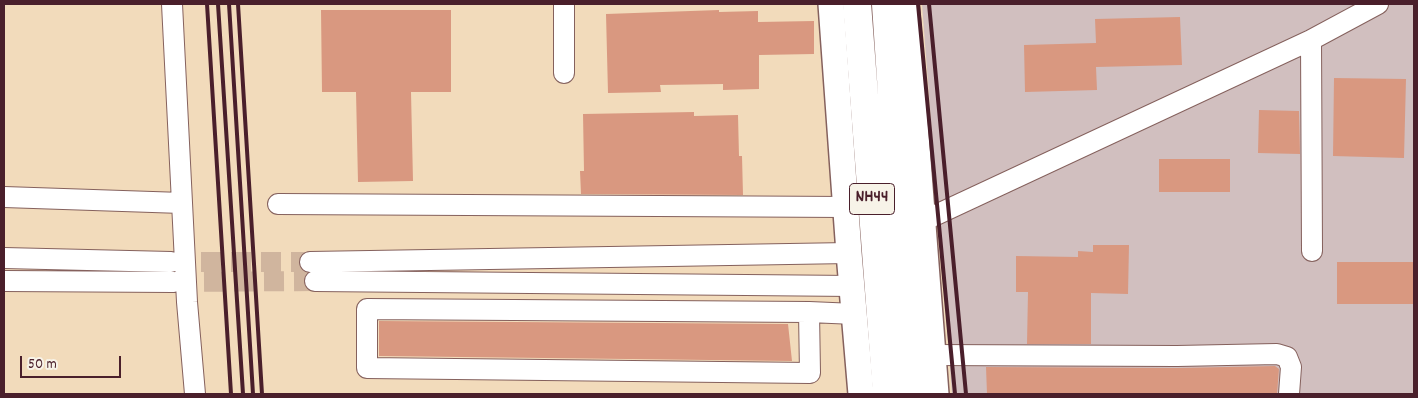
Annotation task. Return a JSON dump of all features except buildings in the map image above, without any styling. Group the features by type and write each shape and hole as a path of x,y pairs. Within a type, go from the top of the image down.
{"highway":[{"name":"NH44","path":"857,4 887,394"},
{"name":"NH44","path":"886,4 914,394"}],"main road":[{"path":"831,4 861,394"},
{"path":"906,4 936,394"}],"street":[{"path":"172,4 187,302 195,394"},
{"path":"564,4 564,73"},
{"path":"923,222 1310,40 1378,4"},
{"path":"1310,40 1312,251"},
{"path":"4,197 182,203"},
{"path":"278,204 847,207"},
{"path":"849,253 312,271 853,286"},
{"path":"4,258 171,262"},
{"path":"4,281 174,282"},
{"path":"809,312 810,373 367,368 367,309 809,312 855,314"},
{"path":"933,354 1177,356 1277,354 1287,357 1290,367 1290,394"}],"shaded area":[{"path":"922,4 1414,4 1414,394 952,394"}],"tunnel":[{"path":"171,262 310,262"},
{"path":"174,282 315,281"}],"railway":[{"path":"207,4 231,394"},
{"path":"218,4 243,394"},
{"path":"229,4 253,394"},
{"path":"238,4 262,394"},
{"path":"918,4 955,394"},
{"path":"929,4 966,394"}]}
